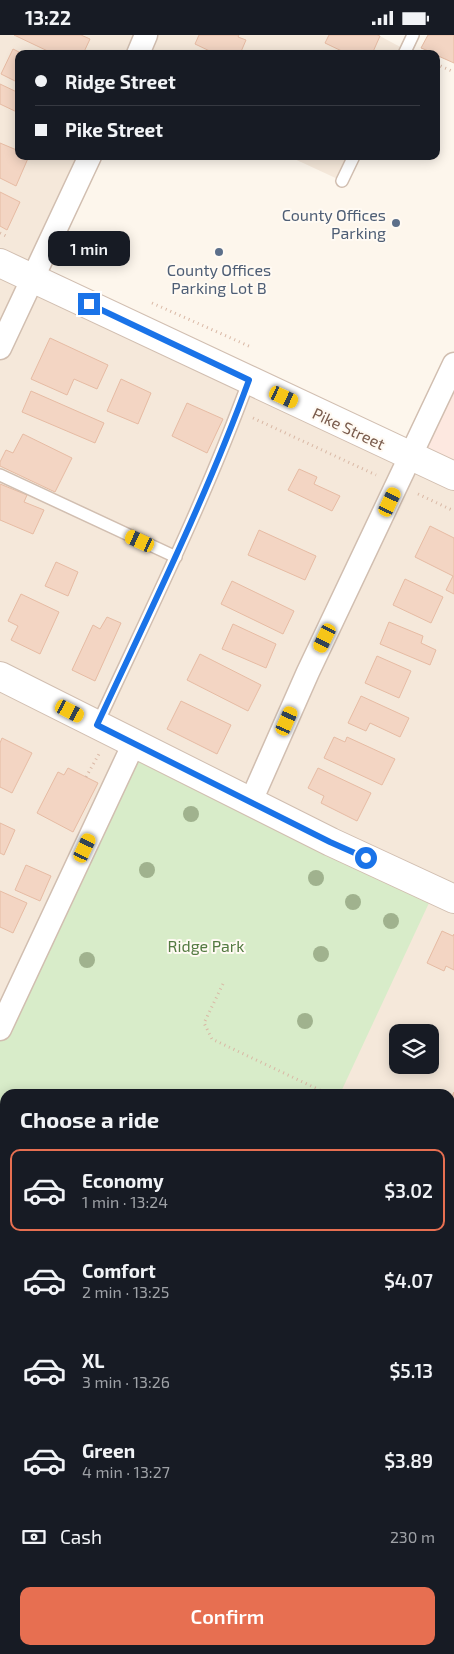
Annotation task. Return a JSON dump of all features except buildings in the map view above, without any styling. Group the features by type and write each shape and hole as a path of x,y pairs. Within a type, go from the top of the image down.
{"street":[{"path":"140,50 146,35"},
{"path":"0,347 88,160"},
{"name":"Pike Street","path":"0,263 454,476"},
{"path":"251,801 308,672 454,364"},
{"path":"0,676 99,737 134,743 330,842 454,898"},
{"path":"0,1029 134,743"}],"lane":[{"path":"406,50 413,35"},
{"path":"342,181 352,160"},
{"path":"99,737 238,411 249,380"},
{"path":"0,475 176,557"}],"path":[{"path":"440,66 454,72"},
{"path":"145,300 251,347"},
{"path":"246,415 378,475"},
{"path":"414,493 454,511"},
{"path":"86,777 99,737"},
{"path":"222,984 204,1023 212,1039 317,1089"}],"shaded area":[{"path":"0,35 378,35 406,50 15,50 15,160 88,160 33,277 454,476 454,1089 0,1089"},
{"path":"297,160 352,160 342,181"},
{"path":"454,364 454,476 411,457"}],"green space":[{"name":"Ridge Park","path":"134,743 435,890 342,1089 0,1089 0,1029"}],"place":[{"name":"County Offices Parking","path":"396,223"},
{"name":"County Offices Parking Lot B","path":"219,252"}],"route":[{"path":"89,304 249,380 238,411 176,557 97,725 330,842 366,858"}]}
